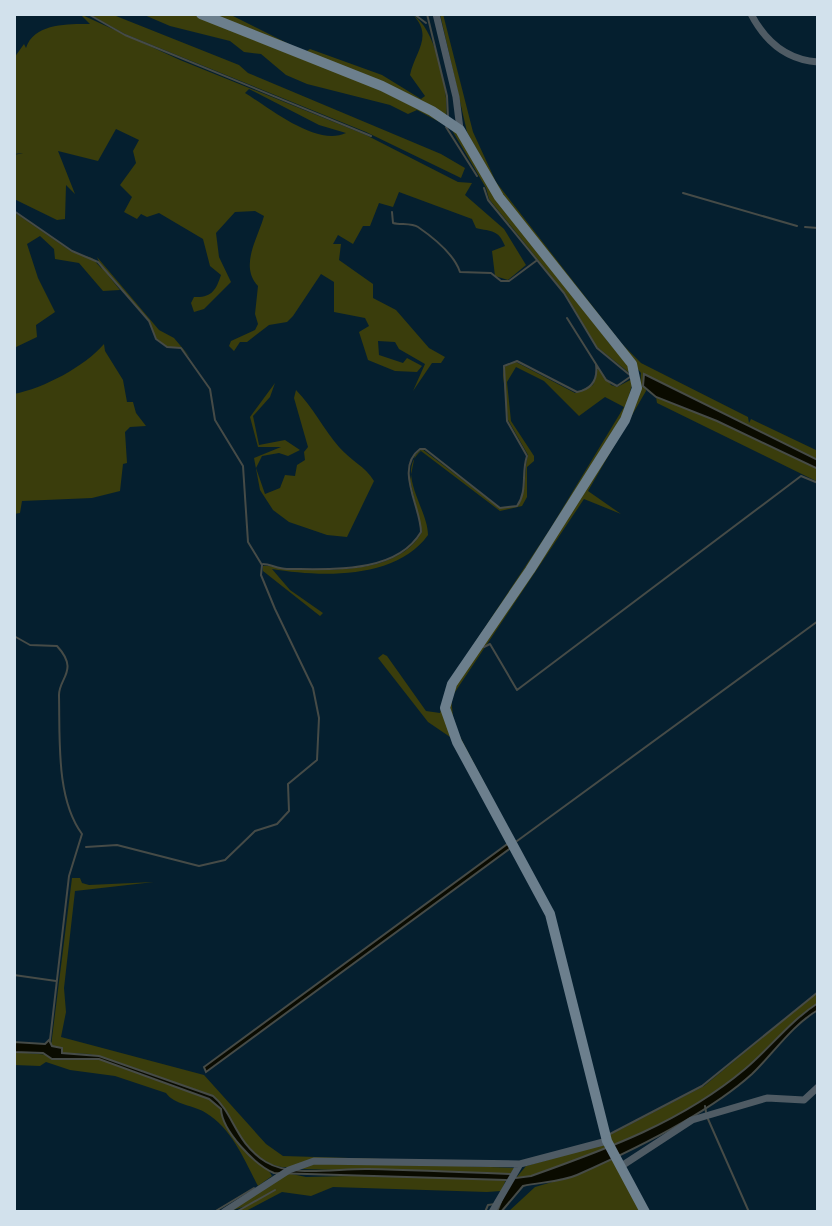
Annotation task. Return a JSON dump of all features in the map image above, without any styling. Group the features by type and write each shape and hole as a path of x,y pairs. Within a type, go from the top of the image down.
{"street":[{"path":"201,14 382,86 432,111 460,130"},
{"path":"436,14 456,97 460,130 499,197 611,342 632,364 637,378 625,420 530,570 452,684 445,708 457,742 550,914 608,1142 645,1212"},
{"path":"751,14 774,46 803,60 818,62"},
{"path":"620,1167 692,1120 767,1098 804,1100 818,1087"},
{"path":"224,1212 289,1170 314,1161 520,1164 608,1142"},
{"path":"492,1212 520,1164"}],"green space":[{"path":"80,14 180,60 366,135 458,182 472,183 465,195 504,229 526,265 508,280 495,276 492,251 505,246 497,234 476,228 472,219 399,192 393,207 379,203 370,226 363,226 353,244 338,235 333,244 341,244 339,260 373,284 373,298 396,310 429,348 445,357 441,363 432,363 413,391 425,364 399,349 395,342 378,341 379,355 403,363 407,358 422,366 417,372 395,371 368,360 359,332 369,326 365,318 334,312 334,282 321,274 287,322 269,325 247,342 240,342 234,351 229,346 231,341 255,330 258,324 255,314 258,286 250,270 250,261 264,216 255,211 235,212 216,233 219,257 231,282 204,309 194,312 191,303 194,297 212,292 221,275 210,266 203,239 159,213 147,217 141,214 137,219 124,212 132,197 120,185 136,163 133,151 139,140 116,129 98,161 58,151 75,194 66,185 65,219 57,220 14,199 14,155 23,153 14,154 14,58 24,44 26,48 30,40 44,29 90,24","holes":["249,89 319,125 346,133 334,136 308,131 245,93"]},
{"path":"89,14 111,14 239,65 248,73 441,154 465,168 461,178 366,132 125,34"},
{"path":"142,14 197,14 383,88 432,113 445,125 417,110 408,114 390,105 307,84 286,75 261,54 244,52 230,41 170,26"},
{"path":"209,14 233,16 305,52 310,49 382,75 421,99 425,96 410,75 422,38 414,16 428,34 439,62 446,94 446,118"},
{"path":"440,14 443,14 473,132 496,182 622,344 641,363 748,417 749,423 751,419 818,451 818,460 644,374 646,391 588,491 621,514 584,499 451,698 454,725 514,840 452,725 449,697 640,390 641,373 502,195 467,132"},
{"path":"449,125 457,130 609,343 629,365 632,375 597,347 565,293 489,199 486,188"},
{"path":"14,212 72,252 92,258 102,269 97,257 159,330 174,338 190,357 181,348 167,347 156,338 149,321 107,274 120,290 103,291 79,263 55,259 54,249 40,236 27,244 38,278 55,312 36,325 37,337 14,348"},
{"path":"104,344 123,380 127,402 133,402 136,413 146,426 130,427 125,432 127,463 123,464 120,491 92,498 22,501 20,513 14,514 14,394 63,375 86,361"},
{"path":"516,362 575,393 593,385 598,367 611,385 617,387 634,378 624,413 445,695 453,739 428,722 378,658 383,654 387,656 426,711 440,713 448,683 550,529 624,407 605,397 579,416 544,381 516,367 507,382 511,421 534,456 534,461 527,467 527,497 522,506 500,511 421,451 414,459 422,449 500,508 518,506 523,494 528,455 508,420 504,367"},
{"path":"275,383 270,397 253,416 259,445 285,440 300,450 288,456 279,453 262,456 256,468 265,494 280,488 285,475 295,476 297,465 305,460 304,452 308,447 294,398 296,390 339,447 374,481 347,537 327,535 289,522 273,510 260,490 254,458 281,447 258,447 250,417"},
{"path":"656,397 717,421 818,469 818,482 657,403"},
{"path":"411,473 428,535 414,550 377,568 356,572 334,574 272,569 290,590 323,613 320,616 263,571 263,566 323,570 362,567 397,556 411,546 422,532 410,480"},
{"path":"72,878 80,878 82,883 89,885 154,882 75,891 64,988 66,1012 61,1037 204,1075 266,1144 283,1156 392,1159 279,1167 250,1148 213,1096 118,1062 89,1054 62,1053 51,1046"},
{"path":"818,992 818,1003 718,1090 662,1126 612,1145 608,1136 704,1086"},
{"path":"14,1052 99,1059 209,1099 222,1109 230,1130 272,1176 258,1186 223,1127 201,1110 174,1100 166,1093 115,1076 70,1070 46,1062 40,1066 14,1065"},
{"path":"604,1144 606,1151 516,1178 526,1166"},
{"path":"613,1160 643,1212 508,1212 535,1187 576,1175"},
{"path":"315,1163 515,1168 510,1174 299,1169"},
{"path":"287,1173 306,1177 393,1175 506,1180 501,1191 487,1192 333,1187 311,1196 282,1192 244,1212 237,1212 246,1206 227,1212"}],"shaded area":[{"path":"644,374 818,460 818,469 717,421 656,397 643,386"},
{"path":"510,842 512,847 206,1072 204,1067"},
{"path":"818,1003 818,1010 791,1032 752,1074 714,1103 644,1143 577,1175 523,1186 501,1212 497,1212 509,1181 506,1180 274,1173 258,1163 233,1137 221,1109 209,1099 99,1059 52,1059 43,1053 14,1052 14,1042 45,1044 49,1040 52,1046 62,1048 62,1053 99,1056 213,1096 248,1146 266,1162 277,1167 302,1171 369,1169 510,1174 516,1178 531,1176 615,1144 696,1104 745,1069"}],"waterway":[{"path":"88,14 125,35 371,136"},
{"path":"414,14 426,23"},
{"path":"427,14 447,96 448,117"},
{"path":"446,127 477,176"},
{"path":"484,188 488,200 564,293 597,348 631,376"},
{"path":"683,193 797,226"},
{"path":"14,211 72,251 98,262 149,321 156,339 167,347 181,348 210,389 215,420 243,466 248,542 262,565 261,575 275,609 313,688 319,718 317,760 288,784 289,811 277,824 255,831 225,860 199,866 117,845 86,847"},
{"path":"392,212 393,223 415,226 437,241 460,272 491,273 501,281 509,281 536,261"},
{"path":"805,227 818,228"},
{"path":"567,318 606,380 617,386 630,377"},
{"path":"263,564 287,569 361,566 396,556 410,546 421,532 409,477 409,466 420,449 425,449 500,508 517,506 522,494 527,456 507,421 504,366 517,361 577,392 593,382 596,364"},
{"path":"484,647 490,644 517,690 801,476 818,483"},
{"path":"517,841 818,621"},
{"path":"14,636 30,645 57,646 67,662 59,696 61,768 68,804 82,834 69,876 50,1040"},
{"path":"14,975 56,981"},
{"path":"610,1134 702,1086 818,992"},
{"path":"705,1106 706,1112"},
{"path":"708,1119 749,1212"},
{"path":"214,1212 254,1188"},
{"path":"236,1212 275,1190"},
{"path":"485,1212 488,1205 495,1204"}]}
